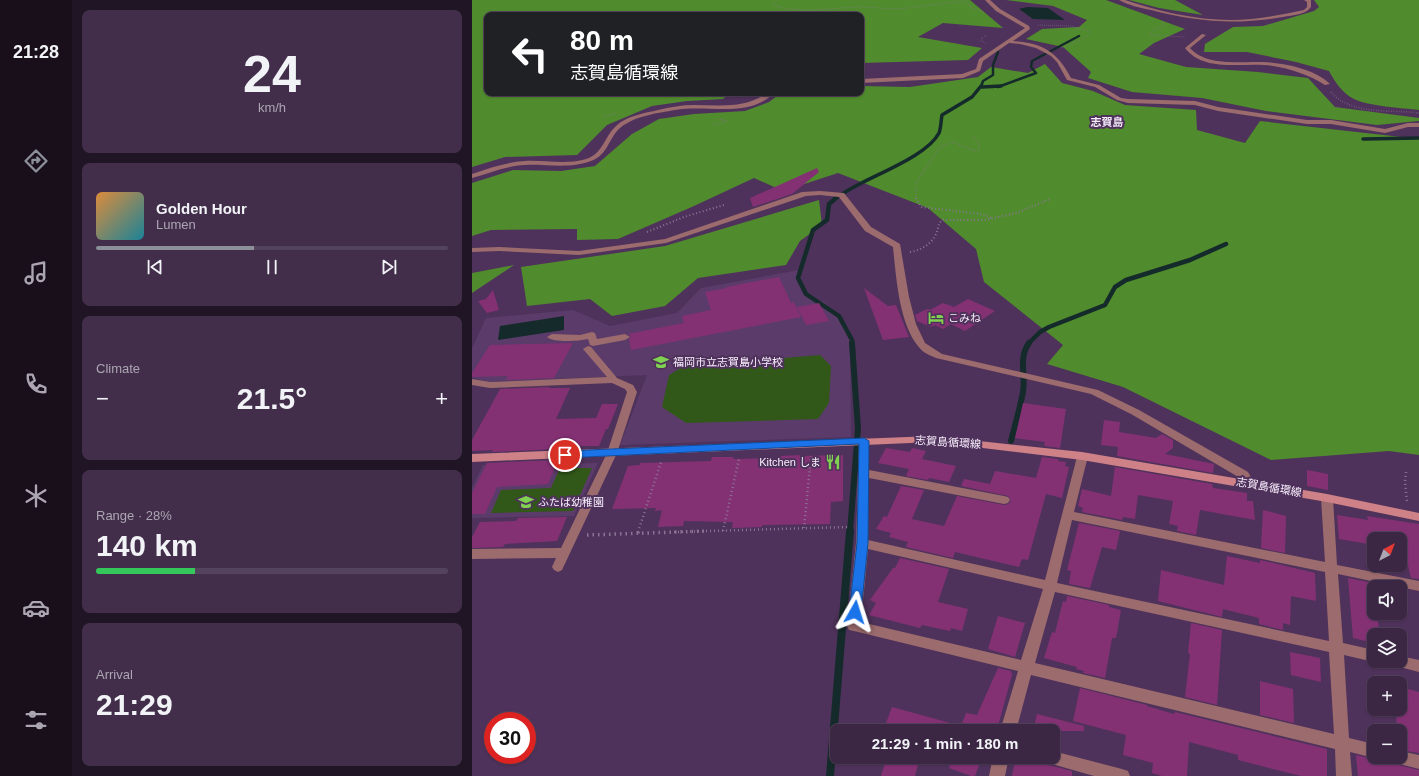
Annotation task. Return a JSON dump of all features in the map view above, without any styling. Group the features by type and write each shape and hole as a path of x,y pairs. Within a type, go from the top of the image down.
{"main road":[{"name":"志賀島循環線","path":"472,458 933,439 1082,456 1327,498 1414,516"}],"street":[{"path":"864,81 963,76 978,70 981,60 1028,28 998,10 987,0"},
{"path":"1121,0 1142,7 1223,21 1258,18 1305,11 1309,7 1310,1 1306,0"},
{"path":"1204,35 1198,38 1187,48 1192,54 1204,61 1272,64 1318,77 1327,84"},
{"path":"1009,42 1028,43 1048,50 1065,70 1069,79 1097,86 1119,99 1128,101 1195,103 1218,109 1308,122 1331,122 1385,131 1408,125 1419,125"},
{"path":"472,176 501,167 524,163 577,162 594,158 603,151 618,127 626,122 684,107 716,108 751,103 764,99 768,96"},
{"path":"472,250 499,249 579,253 666,241 805,194 820,193 841,195 868,229 897,246 904,296 915,333 921,345 939,356 1094,392 1134,412 1244,475 1249,484"},
{"path":"552,337 580,338 592,335 593,343 625,337"},
{"path":"558,567 612,453 632,392 629,387 614,380 588,349"},
{"path":"472,382 490,385 614,380"},
{"path":"864,441 863,526 854,626 1026,666 1367,749"},
{"path":"1010,724 1050,586 1069,515 1082,456"},
{"path":"864,473 1004,500"},
{"path":"1327,498 1344,776"},
{"path":"1069,515 1419,586"},
{"path":"862,543 1050,586 1367,654"},
{"path":"472,554 564,553"},
{"path":"1407,663 1419,666"},
{"path":"1407,759 1419,762"},
{"path":"1060,760 1122,776"},
{"path":"997,776 1000,764"}],"path":[{"path":"777,0 773,5 778,8 791,9 867,7 909,8 948,1 962,1 968,2 970,7 980,12 1012,18"},
{"path":"1162,20 1165,23 1164,26 1152,30 1150,35 1198,38"},
{"path":"1025,25 1065,25 1089,30 1089,34 1082,40 1066,46 1048,50"},
{"path":"1327,84 1333,96 1342,102 1356,107 1419,113"},
{"path":"972,136 978,140 980,144 979,149 974,151 953,142 940,146 916,183 916,200 921,207 980,214 992,218"},
{"path":"897,253 917,251 932,244 939,232 939,223 943,220 977,220 992,218 1016,213 1050,199"},
{"path":"644,233 684,217 724,205"},
{"path":"804,528 812,443"},
{"path":"723,530 742,447"},
{"path":"638,533 665,450"},
{"path":"1406,472 1405,482 1414,516"},
{"path":"573,535 863,526"}],"shaded area":[{"path":"1027,7 1048,8 1065,20 1033,19 1019,9"},
{"name":"福岡市立志賀島小学校","path":"799,270 805,296 824,302 838,314 850,331 851,437 620,445 647,375 488,382 472,378 472,348 486,318 573,310 610,326 677,313 701,288"},
{"path":"564,316 564,330 498,340 500,326"},
{"name":"ふたば幼稚園","path":"598,463 574,516 472,518 472,488 483,465"}],"green space":[{"path":"472,0 970,0 1003,28 943,23 918,37 982,48 968,60 864,63 864,12 484,12 484,96 726,96 723,99 687,101 652,106 607,125 577,155 505,157 472,167"},
{"path":"1006,0 1106,0 1185,29 1154,43 1139,54 1186,67 1258,72 1308,78 1335,107 1419,118 1419,121 1377,125 1266,111 1202,98 1132,92 1088,78 1091,72 1063,47 1026,39 1042,29 1079,27 1087,20 1053,6"},
{"path":"1129,0 1175,0 1203,15 1159,8"},
{"path":"1314,0 1419,0 1419,110 1385,106 1354,99 1343,91 1329,71 1296,62 1247,52 1204,52 1205,44 1233,27 1263,26 1314,11 1319,7"},
{"path":"1045,64 1062,83 1093,91 1125,105 1196,110 1197,130 1245,143 1260,121 1419,139 1419,455 1389,451 1271,460 1123,387 1047,364 1063,345 984,282 976,249 928,208 838,173 783,191 754,178 618,239 577,240 577,229 491,230 472,236 472,183 513,170 561,171 595,166 632,134 659,119 694,114 745,111 769,102 777,96 864,96 864,86 910,87 978,77 991,67 1028,73"},
{"path":"819,200 822,225 800,241 786,265 698,278 665,306 612,316 590,299 527,306 521,267 665,246"},
{"path":"514,265 472,293 472,273"},
{"path":"820,355 831,366 829,403 818,419 686,423 662,407 669,375 684,366"},
{"path":"560,468 592,468 573,511 491,513 501,490 551,488"}],"building":[{"path":"817,168 819,172 792,194 753,207 750,198"},
{"path":"779,277 791,303 794,302 801,317 631,350 629,339 631,336 628,334 684,323 682,316 711,310 705,292"},
{"path":"864,288 888,306 896,305 909,337 883,340"},
{"path":"493,290 499,310 487,313 478,301 486,299"},
{"path":"968,299 995,311 965,331 951,324 943,329 935,325 931,327 917,321 915,315 927,309 930,310 943,303 954,307"},
{"path":"819,303 829,321 806,325 797,307"},
{"path":"573,343 554,378 506,380 508,376 472,377 472,373 490,345"},
{"path":"549,387 570,388 556,419 596,418 602,404 618,404 599,446 492,452 493,450 472,451 472,440 500,389"},
{"path":"1023,403 1066,409 1060,448 1044,446 1045,442 1015,438"},
{"path":"1104,420 1120,422 1119,432 1156,438 1162,434 1173,440 1173,448 1165,454 1214,464 1213,473 1117,456 1118,447 1101,445"},
{"path":"886,448 910,452 912,448 926,451 922,459 956,466 949,482 906,476 909,469 878,463"},
{"path":"843,455 843,501 831,502 830,524 762,525 762,527 732,528 733,522 684,521 683,526 658,527 662,510 655,511 656,508 612,509 628,466 640,465 640,463 711,461 712,457 734,457 733,459 779,458 780,456"},
{"path":"1042,457 1058,459 1058,461 1066,462 1065,466 1069,467 1062,498 1046,494 1028,560 1022,559 1019,567 955,552 953,558 906,547 908,542 889,537 891,533 876,529 884,516 887,517 901,486 924,490 912,519 944,526 957,496 1004,505 1008,504 1011,501 1008,496 961,486 964,479 990,484 995,471 1036,478"},
{"path":"558,460 548,484 497,487 485,514 472,514 472,493 487,463"},
{"path":"1115,467 1212,484 1213,488 1247,493 1247,501 1253,501 1255,520 1200,510 1196,535 1177,531 1178,526 1169,524 1173,501 1138,495 1135,519 1123,517 1122,520 1082,512 1083,508 1078,506 1082,489 1111,496"},
{"path":"1307,470 1328,474 1328,490 1307,486"},
{"path":"1263,510 1286,516 1285,553 1261,548"},
{"path":"1337,515 1368,520 1367,516 1419,524 1419,579 1411,578 1407,561 1407,532 1367,532 1367,544 1339,539"},
{"path":"567,517 557,541 505,544 503,547 472,548 472,537 480,522 516,521 518,518"},
{"path":"1079,523 1120,531 1116,550 1102,547 1090,588 1069,584 1071,571 1067,570"},
{"path":"1227,556 1260,563 1260,560 1315,573 1316,601 1291,596 1290,625 1283,623 1283,630 1259,624 1259,618 1223,609 1222,617 1158,601 1161,570 1224,585"},
{"path":"900,558 949,569 938,602 968,609 962,631 951,628 950,631 922,625 920,628 869,615 876,603 870,600 893,568 895,568"},
{"path":"1348,578 1367,582 1367,620 1378,620 1379,628 1367,628 1367,641 1353,638"},
{"path":"1067,596 1109,605 1109,607 1121,610 1116,638 1112,638 1105,678 1083,673 1084,671 1076,669 1077,667 1044,658 1052,632 1055,633 1063,601 1066,602"},
{"path":"998,616 1025,623 1015,657 988,649"},
{"path":"1191,623 1222,630 1217,705 1185,697 1190,654 1188,653"},
{"path":"1290,652 1320,658 1321,682 1291,675"},
{"path":"998,668 1011,671 1012,675 999,724 962,724 966,713 977,715"},
{"path":"1260,681 1293,689 1294,723 1260,715"},
{"path":"1080,688 1147,705 1174,714 1175,712 1327,749 1327,776 1301,776 1238,760 1238,755 1189,742 1187,776 1162,776 1152,773 1153,763 1123,755 1126,735 1073,721"},
{"path":"1407,689 1419,692 1419,753 1407,751 1407,724 1397,724 1396,716 1407,716"},
{"path":"892,707 954,724 886,724"},
{"path":"1037,714 1084,726 1084,731 1060,731 1060,724 1035,724"},
{"path":"1356,755 1367,758 1367,764 1394,764 1419,770 1419,776 1358,776"},
{"path":"885,764 918,764 915,776 881,776"},
{"path":"950,764 979,764 975,776 949,768"},
{"path":"1014,764 1045,764 1072,771 1072,776 1012,776"}],"waterway":[{"path":"1001,86 1036,73 1031,67 1032,61 1079,36"},
{"path":"981,87 983,81 993,75 993,65 998,52"},
{"path":"835,199 859,184 891,169 920,152 931,143 939,133 942,115 972,97 981,86"},
{"path":"982,87 1001,86"},
{"path":"1363,139 1419,138"},
{"path":"836,198 829,204 827,220 813,230 798,278 806,294 839,316 852,340 852,343"},
{"path":"1029,343 1040,332 1049,327 1105,305 1115,287 1126,280 1190,260 1226,244"},
{"path":"850,532 858,429 852,343"},
{"path":"1011,441 1023,392 1023,361 1029,343"},
{"path":"830,776 850,531"}],"place":[{"name":"こみね","path":"936,318"},
{"name":"福岡市立志賀島小学校","path":"661,362"},
{"name":"Kitchen しま","path":"833,462"},
{"name":"ふたば幼稚園","path":"526,502"}],"district":[{"name":"志賀島","path":"1107,122"}],"route":[{"path":"565,455 864,441 862,543 855,612"}]}
